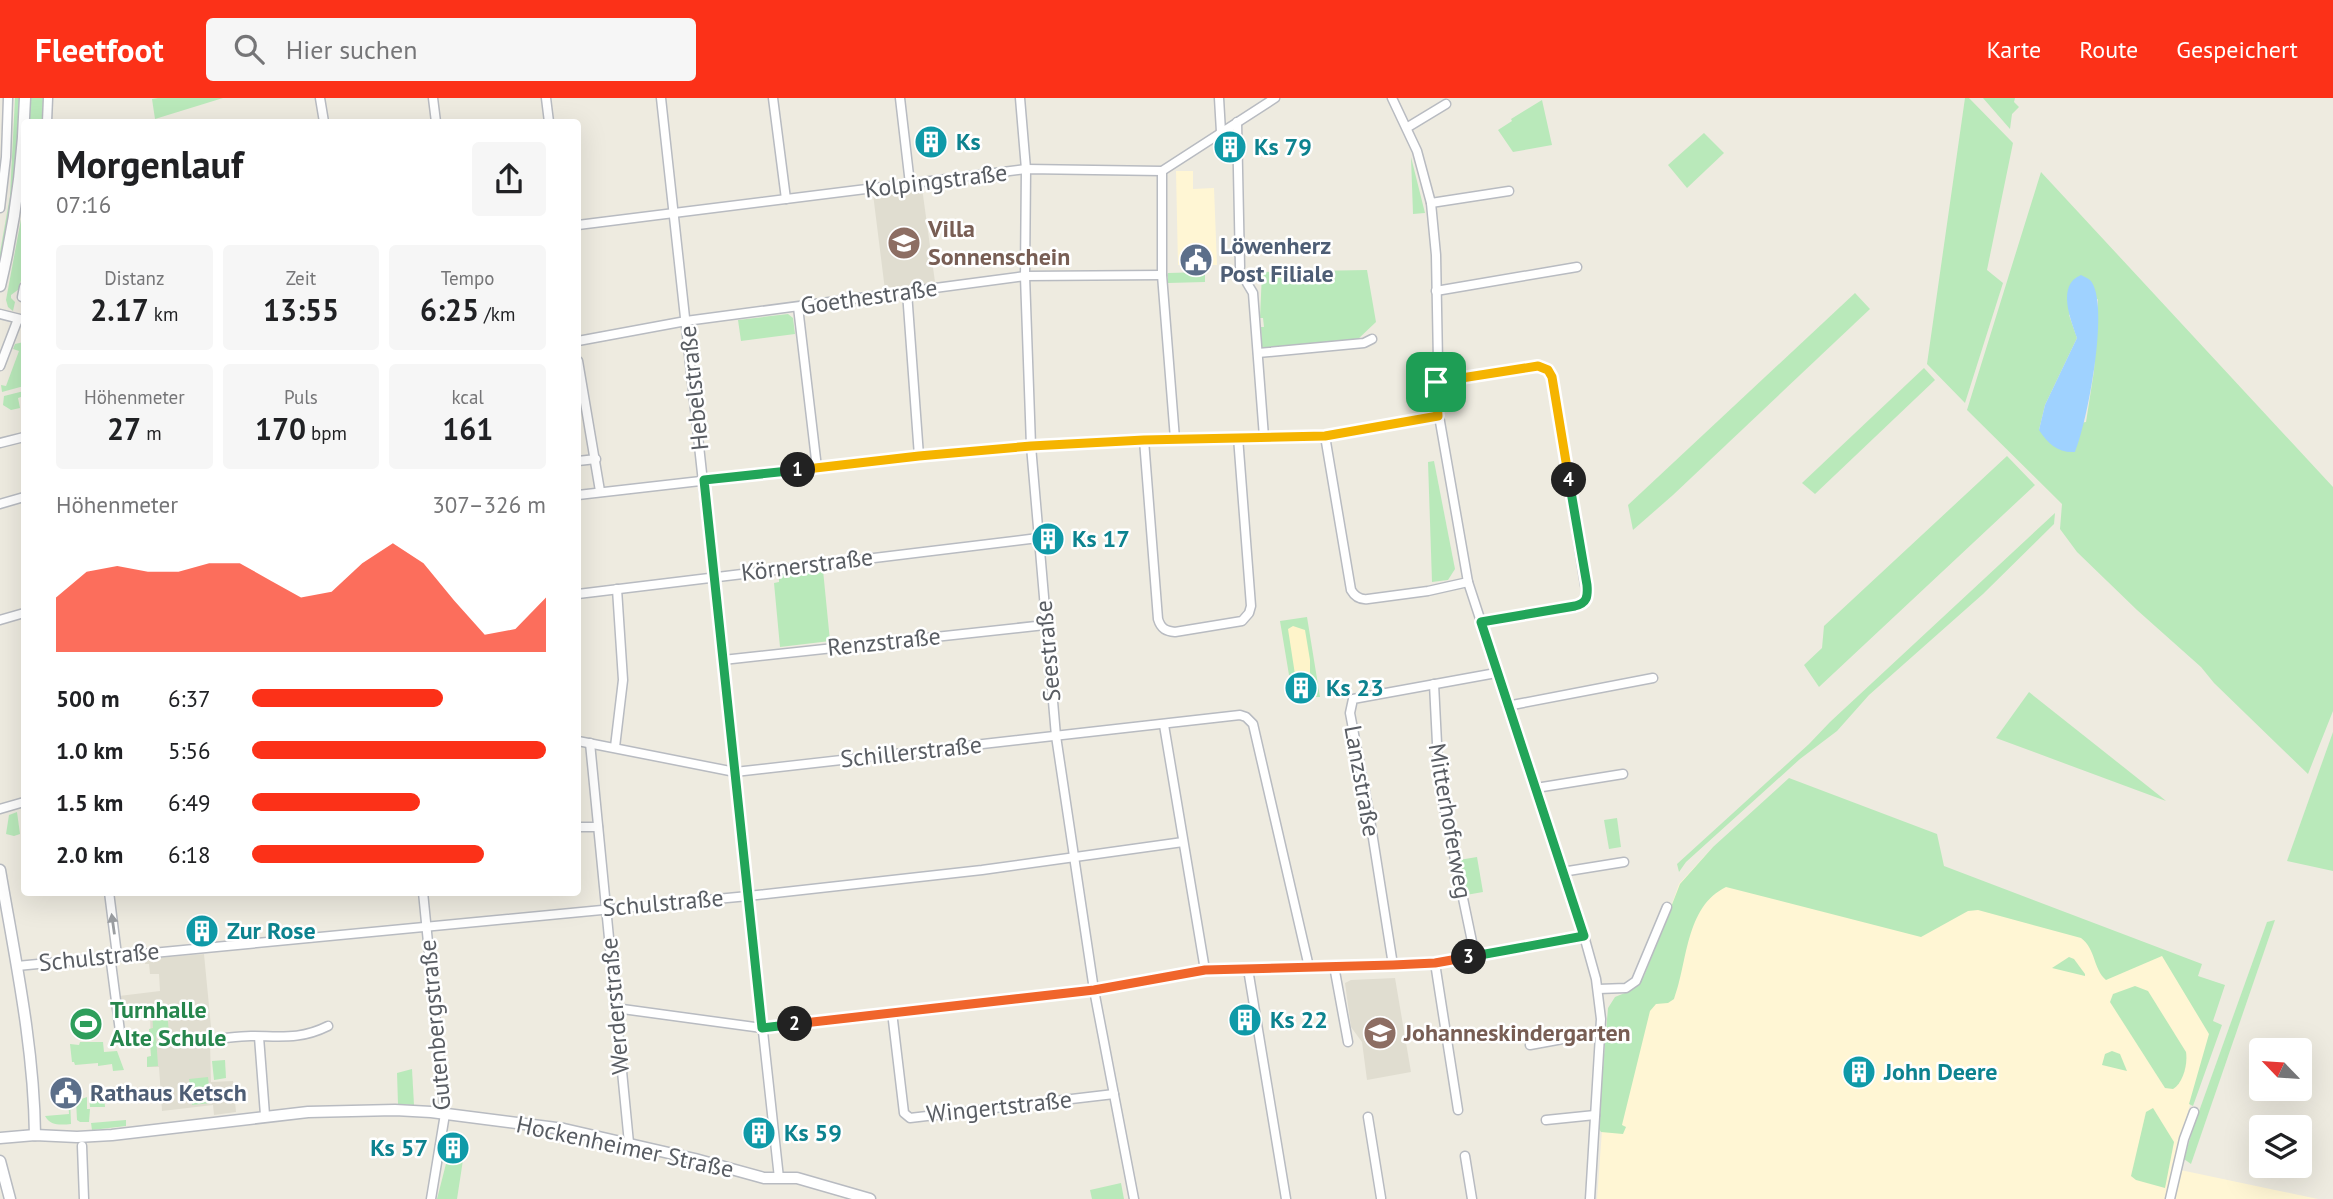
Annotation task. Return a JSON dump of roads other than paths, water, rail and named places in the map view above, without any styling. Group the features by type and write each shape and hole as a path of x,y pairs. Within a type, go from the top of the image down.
{"street":[{"path":"0,208 6,157 8,98"},
{"path":"24,119 25,98"},
{"path":"47,119 48,98"},
{"path":"320,98 324,119"},
{"path":"433,98 436,119"},
{"path":"546,98 549,119"},
{"name":"Hebelstraße","path":"661,98 779,1178"},
{"path":"773,98 786,200"},
{"path":"900,98 910,184"},
{"name":"Seestraße","path":"1020,98 1026,169 1031,446 1056,736 1094,990 1134,1199"},
{"path":"1219,98 1221,132"},
{"path":"1175,439 1162,275 1162,171 1275,98"},
{"path":"1392,98 1417,151 1431,203 1436,291 1438,416 1468,582 1584,936 1598,989 1601,1032 1590,1199"},
{"path":"1408,127 1446,104"},
{"path":"1237,122 1240,267"},
{"path":"0,286 21,169"},
{"name":"Kolpingstraße","path":"581,225 1026,169 1162,171"},
{"path":"1431,203 1509,191"},
{"path":"1436,291 1577,267"},
{"name":"Goethestraße","path":"581,340 686,321 1026,276 1162,275"},
{"path":"1247,283 1253,293 1264,437"},
{"path":"907,292 919,456"},
{"path":"798,307 817,468"},
{"path":"0,314 21,320 0,366"},
{"path":"1258,354 1364,344 1372,339"},
{"path":"1436,382 1538,366 1548,370 1552,377 1587,597 1584,602 1575,606 1481,622"},
{"path":"581,377 600,491"},
{"path":"581,494 1031,446 1144,440 1325,436 1438,416"},
{"path":"1325,436 1354,595 1368,599 1428,591 1468,582"},
{"path":"0,443 21,438"},
{"path":"1144,440 1158,619 1160,626 1175,632 1242,621 1249,613 1251,606 1238,438"},
{"path":"581,461 596,459"},
{"path":"0,504 21,498"},
{"name":"Körnerstraße","path":"581,594 1038,538"},
{"path":"615,747 623,680 617,589"},
{"path":"0,620 21,614"},
{"name":"Renzstraße","path":"723,660 1045,625"},
{"name":"Lanzstraße","path":"1393,965 1350,713 1353,699 1496,673"},
{"path":"1507,706 1653,678"},
{"name":"Mitterhoferweg","path":"1434,684 1440,792 1475,956"},
{"name":"Schillerstraße","path":"581,742 735,772 1240,715 1253,724 1309,967"},
{"path":"1164,725 1205,970"},
{"name":"Werderstraße","path":"590,743 629,1143"},
{"path":"1536,788 1623,774"},
{"path":"0,809 21,803"},
{"path":"581,827 598,827"},
{"name":"Schulstraße","path":"17,966 748,896 1074,859 1183,842"},
{"path":"1562,872 1624,862"},
{"path":"0,870 17,966 35,1106 35,1135"},
{"path":"109,896 121,1039"},
{"name":"Gutenbergstraße","path":"423,896 445,1114 431,1199"},
{"path":"1598,989 1626,988 1636,981 1667,908"},
{"path":"615,1008 762,1028 1094,990 1205,970 1435,963 1584,936"},
{"path":"1435,963 1458,1110"},
{"path":"1334,966 1348,1042"},
{"path":"1248,970 1286,1199"},
{"name":"Wingertstraße","path":"892,1012 904,1114 910,1118 1114,1094"},
{"path":"217,1039 271,1039 313,1034 328,1027"},
{"path":"1530,1045 1601,1032"},
{"path":"259,1037 265,1115"},
{"name":"Hockenheimer Straße","path":"0,1138 111,1135 265,1115 397,1110 564,1129 764,1178 797,1178 870,1199"},
{"path":"2170,1199 2184,1139 2194,1112"},
{"path":"1546,1120 1595,1115"},
{"path":"1368,1117 1380,1199"},
{"path":"82,1146 84,1199"},
{"path":"1465,1156 1472,1199"},
{"path":"0,1161 9,1199"}],"water":[{"path":"2081,275 2090,280 2096,293 2098,337 2091,391 2080,437 2075,452 2069,452 2054,447 2039,430 2045,405 2077,338 2069,313 2067,295 2073,280"}],"place":[{"name":"Ks","path":"931,142"},
{"name":"Ks 79","path":"1230,147"},
{"name":"Villa Sonnenschein","path":"904,243"},
{"name":"Löwenherz Post Filiale","path":"1196,260"},
{"name":"Ks 17","path":"1048,539"},
{"name":"Ks 23","path":"1301,688"},
{"name":"Zur Rose","path":"202,931"},
{"name":"Ks 22","path":"1245,1020"},
{"name":"Turnhalle Alte Schule","path":"86,1024"},
{"name":"Johanneskindergarten","path":"1380,1033"},
{"name":"John Deere","path":"1859,1072"},
{"name":"Rathaus Ketsch","path":"66,1093"},
{"name":"Ks 59","path":"759,1133"},
{"name":"Ks 57","path":"453,1148"}]}
